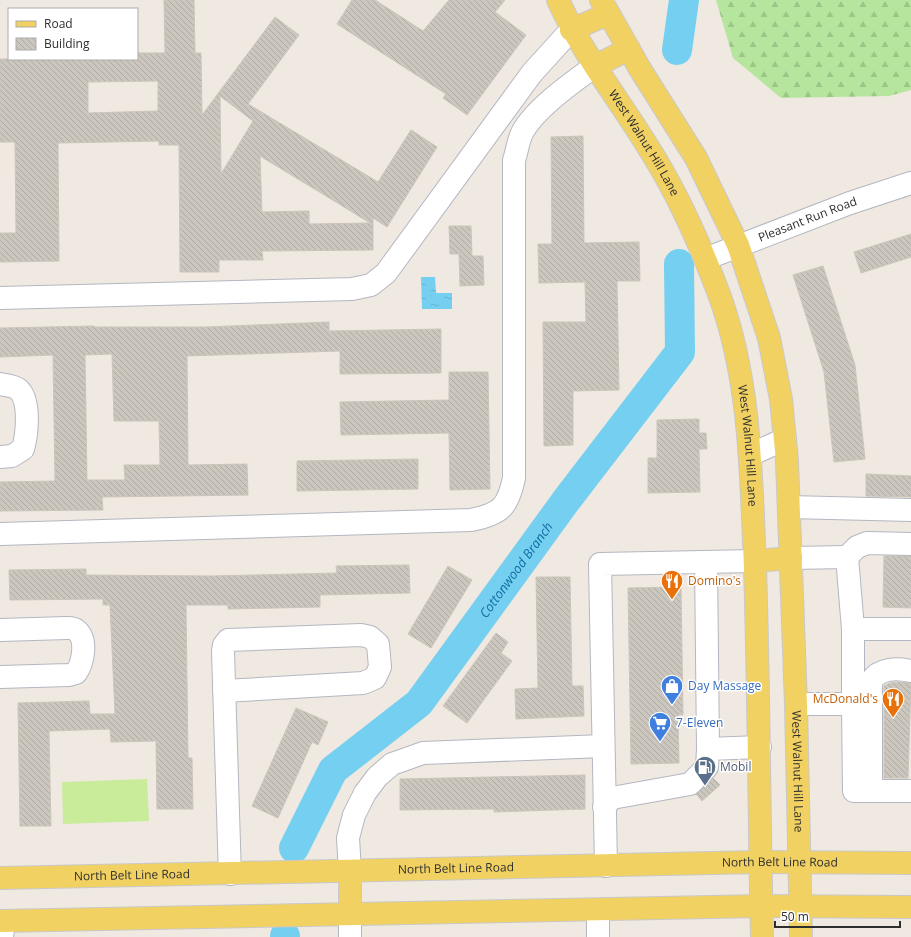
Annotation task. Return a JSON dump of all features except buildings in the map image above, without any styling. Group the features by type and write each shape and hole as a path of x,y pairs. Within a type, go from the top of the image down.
{"main road":[{"name":"West Walnut Hill Lane","path":"558,0 571,30 649,148 673,190 705,259 720,296 735,351 745,404 750,455 755,561 760,747 762,937"},
{"name":"West Walnut Hill Lane","path":"605,7 696,158 738,245 769,338 781,399 789,507 796,704 801,937"},
{"path":"571,30 605,7"},
{"path":"595,66 629,49"},
{"path":"755,561 791,558"},
{"name":"North Belt Line Road","path":"0,878 350,872 761,862 911,863"},
{"path":"350,872 350,914"},
{"path":"2,926 350,914 762,906 911,907"}],"street":[{"path":"0,298 352,289 371,284 386,273 532,73 571,30"},
{"path":"0,534 471,520 488,516 501,509 510,496 514,478 514,160 522,133 538,114 560,92 595,66"},
{"name":"Pleasant Run Road","path":"705,259 850,203 911,183"},
{"path":"0,384 18,389 26,399 26,435 23,449 12,456 0,457"},
{"path":"750,455 785,439"},
{"path":"789,507 911,510"},
{"path":"791,558 847,557 857,547 868,543 911,544"},
{"path":"847,557 853,630 854,791 911,791"},
{"path":"606,866 600,564 755,561"},
{"path":"604,807 612,798 690,784 707,767 706,562"},
{"path":"0,630 76,629 82,637 83,647 81,666 76,673 69,675 0,677"},
{"path":"853,630 911,629"},
{"path":"224,691 364,682 375,678 380,667 378,644 370,637 361,635 228,640 224,645 222,652 230,874"},
{"path":"871,791 871,681 875,676 889,670 911,671"},
{"path":"796,704 853,704"},
{"path":"350,872 348,838 354,814 377,777 392,764 423,753 603,746"},
{"path":"708,749 760,747"},
{"path":"598,910 598,937"},
{"path":"350,914 350,937"}],"green space":[{"path":"716,0 911,0 911,90 889,96 781,98 733,58"},
{"path":"147,779 149,821 63,824 62,782"}],"water":[{"path":"421,277 435,277 436,293 452,293 452,309 422,309"}],"waterway":[{"name":"Cottonwood Branch","path":"677,50 684,0"},
{"name":"Cottonwood Branch","path":"294,848 333,770 419,703 565,502 680,352 679,264"}],"place":[{"name":"Domino's","path":"672,600"},
{"name":"Day Massage","path":"672,706"},
{"name":"McDonald's","path":"893,718"},
{"name":"7-Eleven","path":"660,742"},
{"name":"Mobil","path":"705,786"}]}
